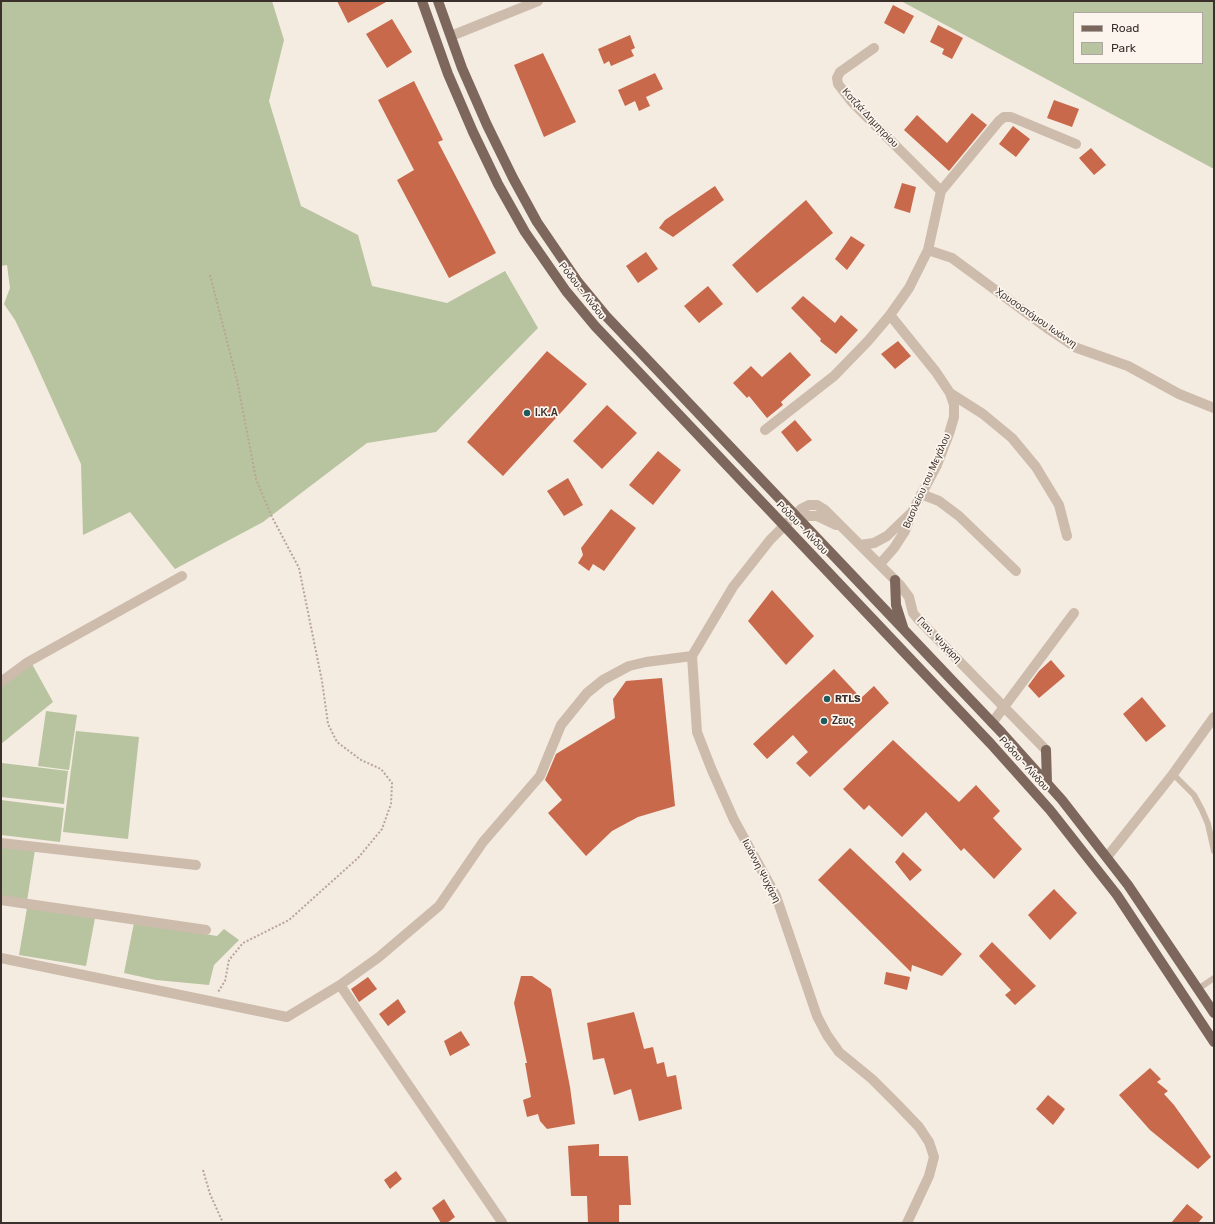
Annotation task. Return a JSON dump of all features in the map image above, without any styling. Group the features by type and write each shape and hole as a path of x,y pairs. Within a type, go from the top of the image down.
{"main road":[{"name":"Ρόδου - Λίνδου","path":"422,1 448,74 473,132 511,208 544,262 595,326 991,744 1050,810 1117,895 1214,1042"},
{"name":"Ρόδου - Λίνδου","path":"438,1 487,125 512,178 557,254 606,316 1047,782 1149,915 1214,1013"},
{"path":"896,580 896,605 906,632"},
{"path":"1046,750 1047,782"}],"street":[{"path":"451,36 538,1"},
{"name":"Κοτζιά Δημητρίου","path":"874,48 840,72 837,78 838,84 852,102 941,191"},
{"path":"765,430 834,376 868,341 890,315 909,288 928,250 941,191 1004,117 1010,117 1076,144"},
{"name":"Χρυσοστόμου Ιωάννη","path":"928,250 952,258 1047,328 1077,348 1128,366 1179,394 1214,408"},
{"name":"Βασιλείου του Μεγάλου","path":"880,564 900,540 949,434 954,417 954,405 950,393 936,372 890,315"},
{"path":"950,393 983,414 1012,438 1036,467 1059,505 1067,536"},
{"path":"921,494 939,501 959,516 1016,571"},
{"path":"860,545 874,543 887,536 912,512"},
{"path":"1,958 287,1017 340,985 379,957 439,906 483,842 540,776 561,725 587,693 603,680 629,666 646,662 692,656 733,587 766,544 795,516"},
{"name":"Γιαν. Ψυχάρη","path":"795,516 817,516 850,534 896,580 909,597 915,616 1046,750"},
{"path":"1,682 28,662 182,576"},
{"path":"992,723 1005,708 1074,613"},
{"name":"Ιωάννη Ψυχάρη","path":"692,656 697,732 734,820 776,896 815,1009 827,1035 839,1052 872,1079 898,1105 919,1128 929,1142 934,1157 929,1176 907,1223"},
{"path":"1106,857 1173,774 1214,717"},
{"path":"1,843 196,865"},
{"path":"1,900 206,930"},
{"path":"340,985 502,1222"}],"lane":[{"path":"1173,774 1194,795 1202,810 1208,824 1214,851"},
{"path":"1198,989 1214,978"}],"path":[{"path":"210,275 237,380 256,479 272,517 299,568 322,681 328,724 337,742 362,760 381,768 392,783 391,804 382,829 358,858 289,920 243,943 229,960 225,981 213,1002"},
{"path":"203,1170 210,1194 223,1223"}],"green space":[{"path":"1,1 272,1 284,40 269,101 301,206 358,235 372,286 447,303 505,271 538,328 436,432 367,443 263,522 175,569 130,512 83,535 81,464 32,355 15,320 4,304 10,288 7,265 1,266"},
{"path":"901,1 1214,1 1214,169"},
{"path":"32,664 53,702 1,744 1,686"},
{"path":"46,711 77,715 69,770 38,766"},
{"path":"76,731 139,737 128,839 63,832"},
{"path":"2,763 68,771 64,804 1,797"},
{"path":"1,800 64,808 60,842 1,835"},
{"path":"1,846 35,850 27,901 1,897"},
{"path":"27,908 95,918 86,966 19,955"},
{"path":"134,923 217,936 224,929 239,940 214,965 209,985 156,980 124,973"}],"building":[{"path":"337,1 388,1 348,23"},
{"path":"893,5 914,16 904,34 884,23"},
{"path":"392,19 412,52 387,68 366,34"},
{"path":"938,25 963,38 952,59 942,54 944,49 930,42"},
{"path":"630,35 635,48 631,50 634,56 611,66 609,61 604,64 598,49"},
{"path":"543,53 576,122 544,137 514,65"},
{"path":"655,73 663,89 646,97 650,106 639,111 635,101 625,106 618,90"},
{"path":"414,81 443,140 438,142 496,253 449,278 397,180 414,170 378,100"},
{"path":"1054,100 1079,109 1072,127 1047,118"},
{"path":"972,113 987,125 949,171 904,130 917,115 947,143"},
{"path":"1013,126 1030,139 1016,157 999,144"},
{"path":"1091,148 1106,165 1094,175 1079,158"},
{"path":"902,183 916,187 910,213 894,208"},
{"path":"715,186 724,200 673,237 659,228 665,220"},
{"path":"806,200 833,233 757,293 732,265"},
{"path":"851,236 865,245 847,270 835,259"},
{"path":"646,252 658,269 638,283 626,266"},
{"path":"708,286 723,304 699,323 684,306"},
{"path":"803,296 835,323 841,315 858,330 836,354 820,341 821,339 791,308"},
{"path":"898,341 911,356 895,369 881,354"},
{"name":"Ι.Κ.Α","path":"547,351 587,384 503,476 467,442"},
{"path":"790,352 811,375 781,402 783,405 767,418 749,396 747,398 733,383 751,366 762,377"},
{"path":"607,405 637,433 602,469 573,441"},
{"path":"795,420 812,440 797,452 781,432"},
{"path":"658,451 681,470 653,505 629,485"},
{"path":"568,478 583,505 564,516 547,491"},
{"path":"611,509 636,528 604,571 593,564 589,571 578,563 583,555 581,548"},
{"path":"772,590 814,636 786,665 748,621"},
{"path":"1051,660 1065,676 1039,698 1028,686 1039,671"},
{"name":"Ζευς","path":"834,669 861,698 874,686 889,703 810,777 796,763 808,752 793,735 767,759 753,744"},
{"path":"662,678 675,806 638,817 612,831 586,856 548,813 562,800 545,780 556,754 615,718 613,699 626,681"},
{"path":"1142,697 1166,726 1146,742 1123,714"},
{"path":"893,740 959,802 976,785 1000,811 993,818 1022,849 994,879 964,848 961,851 926,812 902,837 869,805 864,810 843,789"},
{"path":"850,848 962,954 942,976 912,965 911,972 818,880"},
{"path":"903,852 922,870 910,881 895,862"},
{"path":"1054,889 1077,913 1050,940 1028,915"},
{"path":"992,942 1036,986 1015,1005 1005,995 1011,990 979,956"},
{"path":"886,972 910,977 907,990 884,984"},
{"path":"521,976 532,976 551,989 570,1087 575,1124 547,1129 540,1121 538,1114 527,1117 523,1100 531,1097 525,1063 527,1063 514,1003"},
{"path":"368,977 377,989 359,1002 351,989"},
{"path":"398,999 406,1012 388,1026 379,1014"},
{"path":"634,1012 644,1049 653,1047 657,1064 664,1062 667,1077 676,1075 682,1109 639,1121 631,1089 614,1095 604,1058 593,1060 587,1023"},
{"path":"461,1031 470,1045 450,1056 444,1041"},
{"path":"1150,1068 1161,1079 1157,1082 1168,1091 1164,1094 1174,1105 1211,1157 1198,1169 1150,1130 1119,1095"},
{"path":"1048,1095 1065,1109 1053,1125 1036,1109"},
{"path":"599,1144 599,1156 628,1156 631,1205 619,1205 619,1223 588,1223 587,1196 571,1196 568,1146"},
{"path":"396,1171 402,1179 390,1189 384,1180"},
{"path":"444,1199 455,1217 447,1223 441,1223 432,1208"},
{"path":"1187,1204 1203,1217 1198,1223 1171,1223"}],"place":[{"name":"Ι.Κ.Α","path":"527,413"},
{"name":"RTLS","path":"827,699"},
{"name":"Ζευς","path":"824,721"}]}
